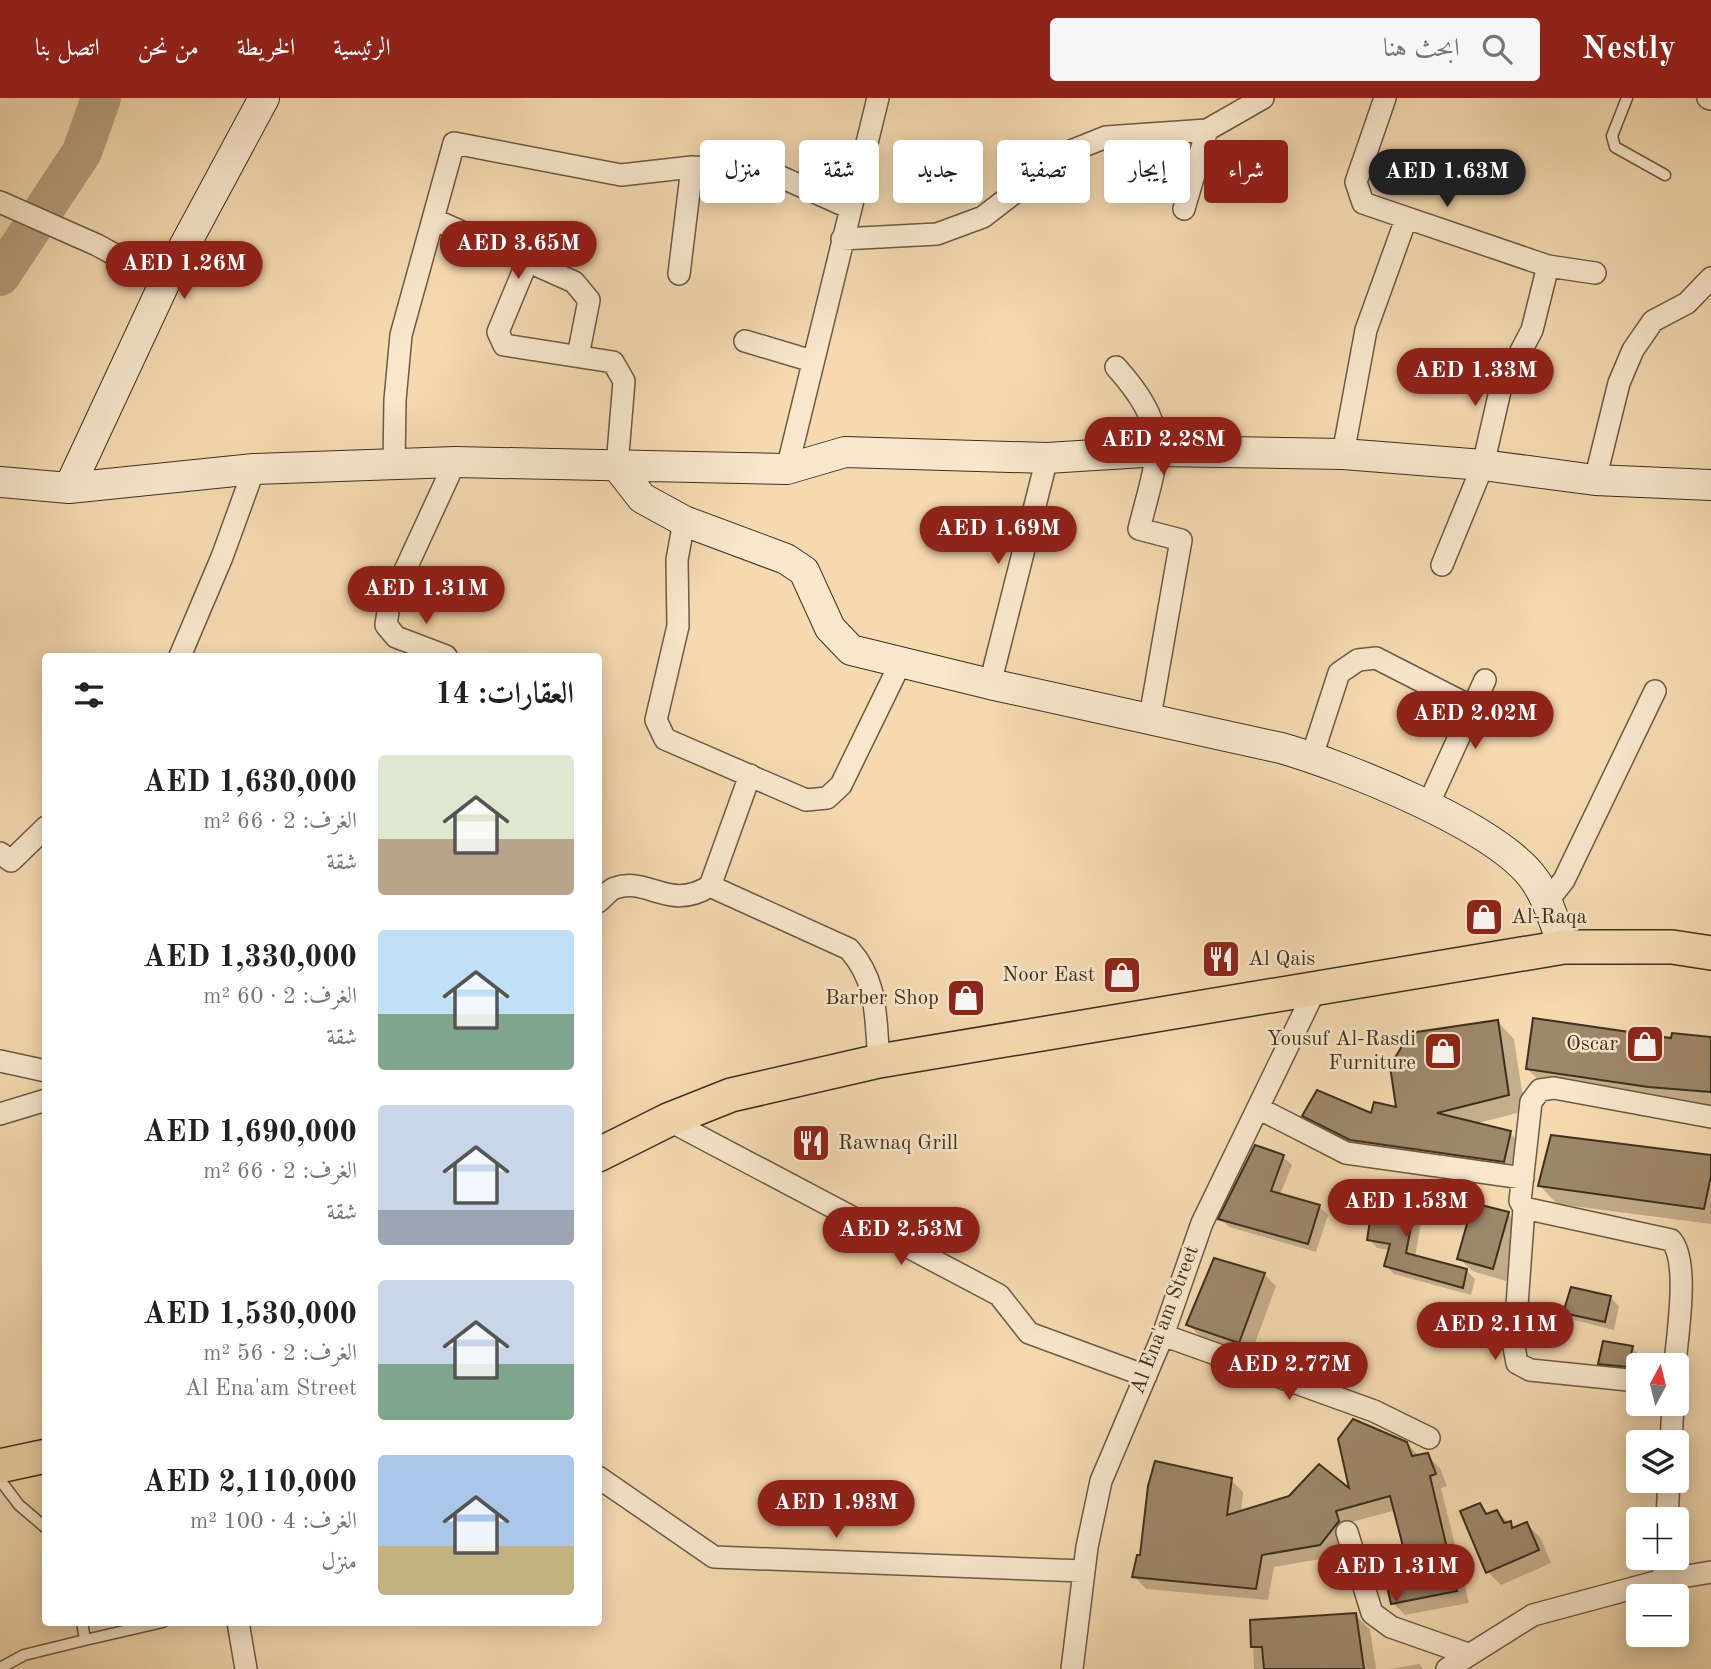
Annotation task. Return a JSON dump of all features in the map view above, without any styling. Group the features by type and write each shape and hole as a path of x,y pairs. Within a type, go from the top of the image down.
{"main road":[{"path":"602,1153 668,1120 731,1095 879,1061 1046,1031 1315,990 1564,947 1672,947 1711,953"},
{"path":"0,1466 42,1457"}],"street":[{"path":"69,488 165,282 264,98"},
{"path":"787,469 878,98"},
{"path":"842,239 937,234 984,217 1066,153 1106,137 1207,130 1263,98"},
{"path":"1385,98 1356,182 1363,203 1548,265 1595,274"},
{"path":"1184,209 1207,130"},
{"path":"394,464 395,400 401,335 454,143 621,175 692,167 739,169 781,177 850,208"},
{"path":"679,274 692,167"},
{"path":"0,202 97,245 165,282"},
{"path":"435,219 574,282 589,300 578,356"},
{"path":"1343,454 1366,330 1406,219"},
{"path":"527,262 498,332 504,345 613,362 624,381 617,466 642,498 684,521 786,559 804,571 830,628 851,650 990,684 1150,717 1312,757 1428,805 1504,851 1534,878 1564,947"},
{"path":"1441,565 1483,465 1500,391 1532,330 1548,265"},
{"path":"1595,480 1619,383 1633,350 1653,321 1687,303 1711,278"},
{"path":"746,341 812,361"},
{"path":"1116,367 1133,387 1153,422 1159,451 1139,529 1181,540 1150,717"},
{"path":"0,482 69,488 254,469 455,462 787,469 845,452 1047,458 1159,451 1343,454 1483,465 1595,480 1711,485"},
{"path":"990,684 1047,458"},
{"path":"438,653 396,638 386,625 389,605 455,462"},
{"path":"181,653 222,557 254,469"},
{"path":"684,521 677,569 678,626 657,727 665,739 806,800 827,798 841,785 901,664"},
{"path":"1312,757 1339,673 1357,660 1376,658 1472,707"},
{"path":"1428,805 1485,680"},
{"path":"1546,903 1564,880 1655,691"},
{"path":"602,898 613,888 631,886 674,897 695,896 710,886 750,775"},
{"path":"4,864 42,831"},
{"path":"710,886 849,949 861,963 872,985 879,1061"},
{"name":"Al Ena'am Street","path":"1072,1669 1084,1571 1101,1481 1163,1335 1202,1223 1315,990"},
{"path":"0,1061 42,1070"},
{"path":"1626,1380 1530,1370 1517,1363 1514,1347 1524,1208 1520,1201 1531,1102 1540,1090 1554,1088 1711,1117"},
{"path":"0,1114 42,1101"},
{"path":"1258,1108 1346,1153 1523,1178"},
{"path":"668,1120 999,1295 1029,1333 1146,1376"},
{"path":"1524,1208 1671,1240 1677,1247 1681,1265 1676,1353"},
{"path":"1163,1335 1374,1411 1429,1438"},
{"path":"602,1480 714,1557 1084,1571"},
{"path":"1348,1532 1372,1614 1391,1627 1468,1654"},
{"path":"1663,1580 1664,1570"},
{"path":"1447,1669 1533,1615 1663,1580 1711,1572"},
{"path":"239,1626 246,1669"}],"lane":[{"path":"1626,98 1612,136 1615,147 1665,175"},
{"path":"0,1480 19,1505 42,1525"},
{"path":"83,1626 85,1640"},
{"path":"0,1668 24,1655 146,1626"}],"building":[{"path":"1533,1018 1671,1038 1672,1033 1711,1037 1711,1092 1648,1087 1526,1069"},
{"path":"1498,1020 1509,1095 1437,1113 1511,1131 1504,1162 1350,1140 1302,1116 1317,1090 1371,1113 1374,1102 1396,1107 1390,1066 1410,1033"},
{"path":"1551,1135 1711,1155 1711,1176 1704,1209 1538,1186"},
{"path":"1255,1145 1284,1155 1271,1191 1320,1205 1308,1244 1218,1219"},
{"path":"1375,1188 1417,1196 1406,1253 1467,1269 1463,1288 1384,1266 1390,1244 1367,1240"},
{"path":"1473,1203 1509,1212 1493,1269 1457,1259"},
{"path":"1214,1258 1265,1273 1239,1343 1186,1325"},
{"path":"1571,1287 1611,1296 1605,1322 1563,1313"},
{"path":"1603,1341 1633,1346 1631,1353 1626,1353 1626,1367 1598,1364"},
{"path":"1353,1419 1407,1442 1412,1456 1428,1453 1436,1474 1430,1476 1457,1591 1391,1604 1382,1563 1406,1558 1390,1496 1336,1511 1339,1521 1320,1545 1262,1555 1256,1589 1132,1577 1137,1555 1140,1555 1148,1486 1155,1461 1232,1478 1227,1515 1289,1496 1319,1464 1349,1488 1338,1439"},
{"path":"1480,1503 1486,1514 1497,1510 1504,1523 1511,1521 1512,1528 1527,1522 1539,1550 1486,1573 1460,1511"},
{"path":"1356,1613 1364,1669 1264,1669 1262,1647 1251,1647 1250,1620"}],"waterway":[{"path":"0,276 82,152 101,98"}],"place":[{"name":"Al-Raqa","path":"1484,917"},
{"name":"Al Qais","path":"1221,959"},
{"name":"Noor East","path":"1122,975"},
{"name":"Barber Shop","path":"966,998"},
{"name":"Oscar","path":"1645,1044"},
{"name":"Yousuf Al-Rasdi Furniture","path":"1443,1051"},
{"name":"Rawnaq Grill","path":"811,1143"}]}
